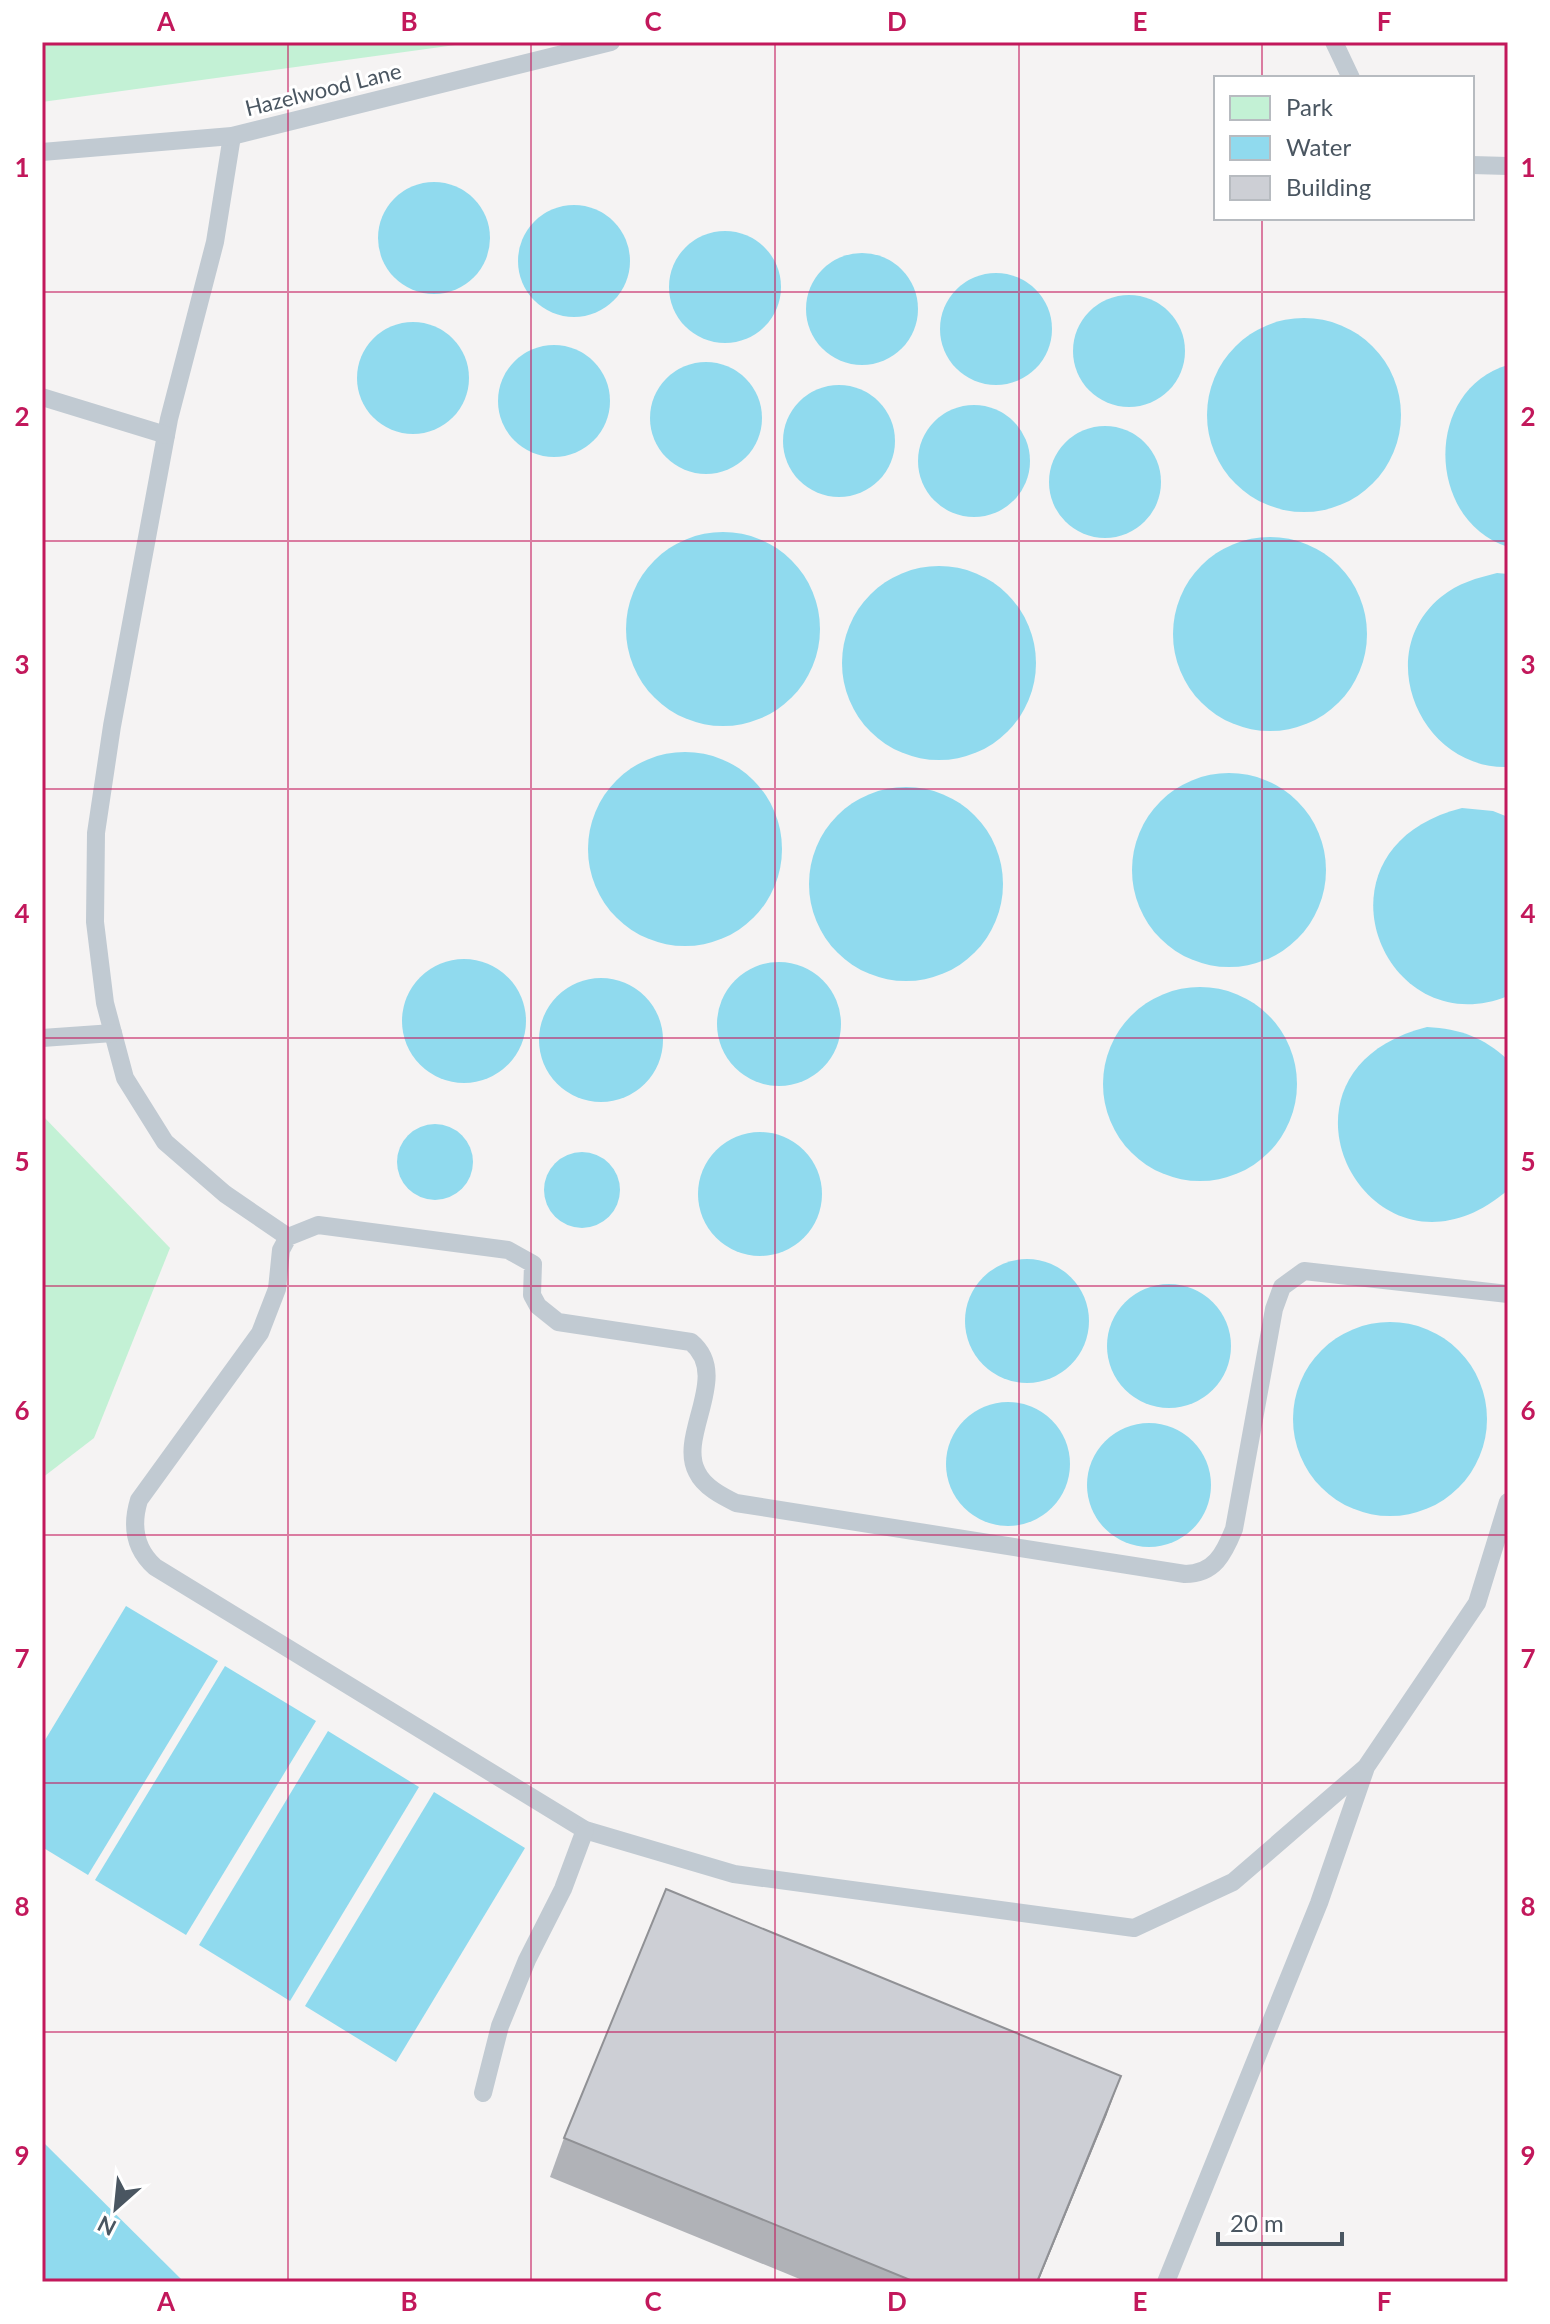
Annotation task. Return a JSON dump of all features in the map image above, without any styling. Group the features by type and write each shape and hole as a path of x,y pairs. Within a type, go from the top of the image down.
{"lane":[{"name":"Hazelwood Lane","path":"42,152 232,136 611,42"},
{"path":"1334,42 1350,76"},
{"path":"232,136 215,242 166,435 96,833 95,922 113,1033 125,1078 165,1142 225,1194 288,1237"},
{"path":"1474,165 1508,166"},
{"path":"42,397 166,435"},
{"path":"42,1038 113,1033"},
{"path":"1366,1767 1233,1882 1134,1928 734,1874 585,1830 144,1558 136,1539 134,1517 139,1500 260,1333 277,1289 281,1250 288,1237 318,1225 508,1250 533,1264 532,1295 538,1306 558,1322 691,1342 700,1350 707,1375 693,1453 696,1472 716,1493 736,1503 1185,1574 1201,1574 1217,1562 1234,1529 1274,1309 1282,1287 1291,1278 1304,1271 1335,1273 1508,1294"},
{"path":"1166,2282 1319,1903 1366,1767 1477,1603 1508,1502"},
{"path":"483,2093 500,2026 527,1960 563,1889 585,1830"}],"green space":[{"path":"42,42 477,42 42,102"},
{"path":"42,1115 170,1248 94,1438 42,1478"}],"water":[{"path":"434,182 455,187 473,199 485,217 490,238 485,259 473,277 455,289 434,294 413,289 395,277 383,259 378,238 383,217 395,199 413,187"},
{"path":"574,205 595,210 613,222 625,240 630,261 625,282 613,300 595,312 574,317 553,312 535,300 523,282 518,261 523,240 535,222 553,210"},
{"path":"725,231 746,236 764,248 776,266 781,287 776,308 764,326 746,338 725,343 704,338 686,326 674,308 669,287 674,266 686,248 704,236"},
{"path":"862,253 883,258 901,270 913,288 918,309 913,330 901,348 883,360 862,365 841,360 823,348 811,330 806,309 811,288 823,270 841,258"},
{"path":"996,273 1017,278 1035,290 1047,308 1052,329 1047,350 1035,368 1017,380 996,385 975,380 957,368 945,350 940,329 945,308 957,290 975,278"},
{"path":"1129,295 1150,300 1168,312 1180,330 1185,351 1180,372 1168,390 1150,402 1129,407 1108,402 1090,390 1078,372 1073,351 1078,330 1090,312 1108,300"},
{"path":"1304,318 1323,319 1341,325 1373,346 1394,378 1400,396 1400,434 1394,452 1373,484 1341,505 1323,511 1304,512 1285,511 1267,505 1235,484 1214,452 1208,434 1207,415 1208,396 1214,378 1235,346 1267,325 1285,319"},
{"path":"413,322 434,327 452,339 464,357 469,378 464,399 452,417 434,429 413,434 392,429 374,417 362,399 357,378 362,357 374,339 392,327"},
{"path":"554,345 575,350 593,362 605,380 610,401 605,422 593,440 575,452 554,457 533,452 515,440 503,422 498,401 503,380 515,362 533,350"},
{"path":"706,362 727,367 745,379 757,397 762,418 757,439 745,457 727,469 706,474 685,469 667,457 655,439 650,418 655,397 667,379 685,367"},
{"path":"1508,365 1508,547 1481,533 1461,511 1450,485 1445,456 1449,427 1461,400 1480,379"},
{"path":"839,385 860,390 878,402 890,420 895,441 890,462 878,480 860,492 839,497 818,492 800,480 788,462 783,441 788,420 800,402 818,390"},
{"path":"974,405 995,410 1013,422 1025,440 1030,461 1025,482 1013,500 995,512 974,517 953,512 935,500 923,482 918,461 923,440 935,422 953,410"},
{"path":"1105,426 1126,431 1144,443 1156,461 1161,482 1156,503 1144,521 1126,533 1105,538 1084,533 1066,521 1054,503 1049,482 1054,461 1066,443 1084,431"},
{"path":"723,532 742,533 760,539 792,560 813,592 819,610 819,648 813,666 792,698 760,719 742,725 723,726 704,725 686,719 654,698 633,666 627,648 626,629 627,610 633,592 654,560 686,539 704,533"},
{"path":"1270,537 1289,538 1307,544 1339,565 1360,597 1366,615 1366,653 1360,671 1339,703 1307,724 1289,730 1270,731 1251,730 1233,724 1201,703 1180,671 1174,653 1173,634 1174,615 1180,597 1201,565 1233,544 1251,538"},
{"path":"939,566 958,567 976,573 1008,594 1029,626 1035,644 1035,682 1029,700 1008,732 976,753 958,759 939,760 920,759 902,753 870,732 849,700 843,682 842,663 843,644 849,626 870,594 902,573 920,567"},
{"path":"1497,573 1508,574 1508,767 1477,763 1451,750 1430,730 1416,704 1408,677 1410,648 1420,621 1447,592"},
{"path":"685,752 722,759 754,780 775,812 782,849 775,886 754,918 722,939 685,946 648,939 616,918 595,886 588,849 595,812 616,780 648,759"},
{"path":"1229,773 1248,774 1266,780 1298,801 1319,833 1325,851 1325,889 1319,907 1298,939 1266,960 1248,966 1229,967 1210,966 1192,960 1160,939 1139,907 1133,889 1132,870 1133,851 1139,833 1160,801 1192,780 1210,774"},
{"path":"906,787 925,788 943,794 975,815 996,847 1002,865 1002,903 996,921 975,953 943,974 925,980 906,981 887,980 869,974 837,953 816,921 810,903 809,884 810,865 816,847 837,815 869,794 887,788"},
{"path":"1462,808 1493,811 1508,817 1508,996 1463,1004 1425,994 1396,969 1378,936 1373,899 1384,861 1413,830"},
{"path":"464,959 488,964 508,977 521,997 526,1021 521,1045 508,1065 488,1078 464,1083 440,1078 420,1065 407,1045 402,1021 407,997 420,977 440,964"},
{"path":"779,962 803,967 823,980 836,1000 841,1024 836,1048 823,1068 803,1081 779,1086 755,1081 735,1068 722,1048 717,1024 722,1000 735,980 755,967"},
{"path":"601,978 625,983 645,996 658,1016 663,1040 658,1064 645,1084 625,1097 601,1102 577,1097 557,1084 544,1064 539,1040 544,1016 557,996 577,983"},
{"path":"1200,987 1219,988 1237,994 1269,1015 1290,1047 1296,1065 1296,1103 1290,1121 1269,1153 1237,1174 1219,1180 1200,1181 1181,1180 1163,1174 1131,1153 1110,1121 1104,1103 1103,1084 1104,1065 1110,1047 1131,1015 1163,994 1181,988"},
{"path":"1427,1027 1471,1036 1490,1045 1508,1060 1508,1190 1458,1218 1413,1220 1375,1201 1349,1169 1338,1129 1345,1088 1374,1052"},
{"path":"435,1124 450,1127 462,1135 470,1147 473,1162 470,1177 462,1189 450,1197 435,1200 420,1197 408,1189 400,1177 397,1162 400,1147 408,1135 420,1127"},
{"path":"760,1132 784,1137 804,1150 817,1170 822,1194 817,1218 804,1238 784,1251 760,1256 736,1251 716,1238 703,1218 698,1194 703,1170 716,1150 736,1137"},
{"path":"582,1152 597,1155 609,1163 617,1175 620,1190 617,1205 609,1217 597,1225 582,1228 567,1225 555,1217 547,1205 544,1190 547,1175 555,1163 567,1155"},
{"path":"1027,1259 1051,1264 1071,1277 1084,1297 1089,1321 1084,1345 1071,1365 1051,1378 1027,1383 1003,1378 983,1365 970,1345 965,1321 970,1297 983,1277 1003,1264"},
{"path":"1169,1284 1193,1289 1213,1302 1226,1322 1231,1346 1226,1370 1213,1390 1193,1403 1169,1408 1145,1403 1125,1390 1112,1370 1107,1346 1112,1322 1125,1302 1145,1289"},
{"path":"1390,1322 1409,1323 1427,1329 1459,1350 1480,1382 1486,1400 1486,1438 1480,1456 1459,1488 1427,1509 1409,1515 1390,1516 1371,1515 1353,1509 1321,1488 1300,1456 1294,1438 1293,1419 1294,1400 1300,1382 1321,1350 1353,1329 1371,1323"},
{"path":"1008,1402 1032,1407 1052,1420 1065,1440 1070,1464 1065,1488 1052,1508 1032,1521 1008,1526 984,1521 964,1508 951,1488 946,1464 951,1440 964,1420 984,1407"},
{"path":"1149,1423 1173,1428 1193,1441 1206,1461 1211,1485 1206,1509 1193,1529 1173,1542 1149,1547 1125,1542 1105,1529 1092,1509 1087,1485 1092,1461 1105,1441 1125,1428"},
{"path":"126,1606 218,1661 88,1875 42,1847 42,1745"},
{"path":"225,1666 316,1721 186,1935 95,1880"},
{"path":"328,1731 419,1787 290,2001 199,1945"},
{"path":"434,1792 525,1848 396,2062 305,2006"},
{"path":"42,2141 184,2282 42,2282"}],"building":[{"path":"666,1889 1121,2076 1037,2282 915,2282 564,2138"}]}
